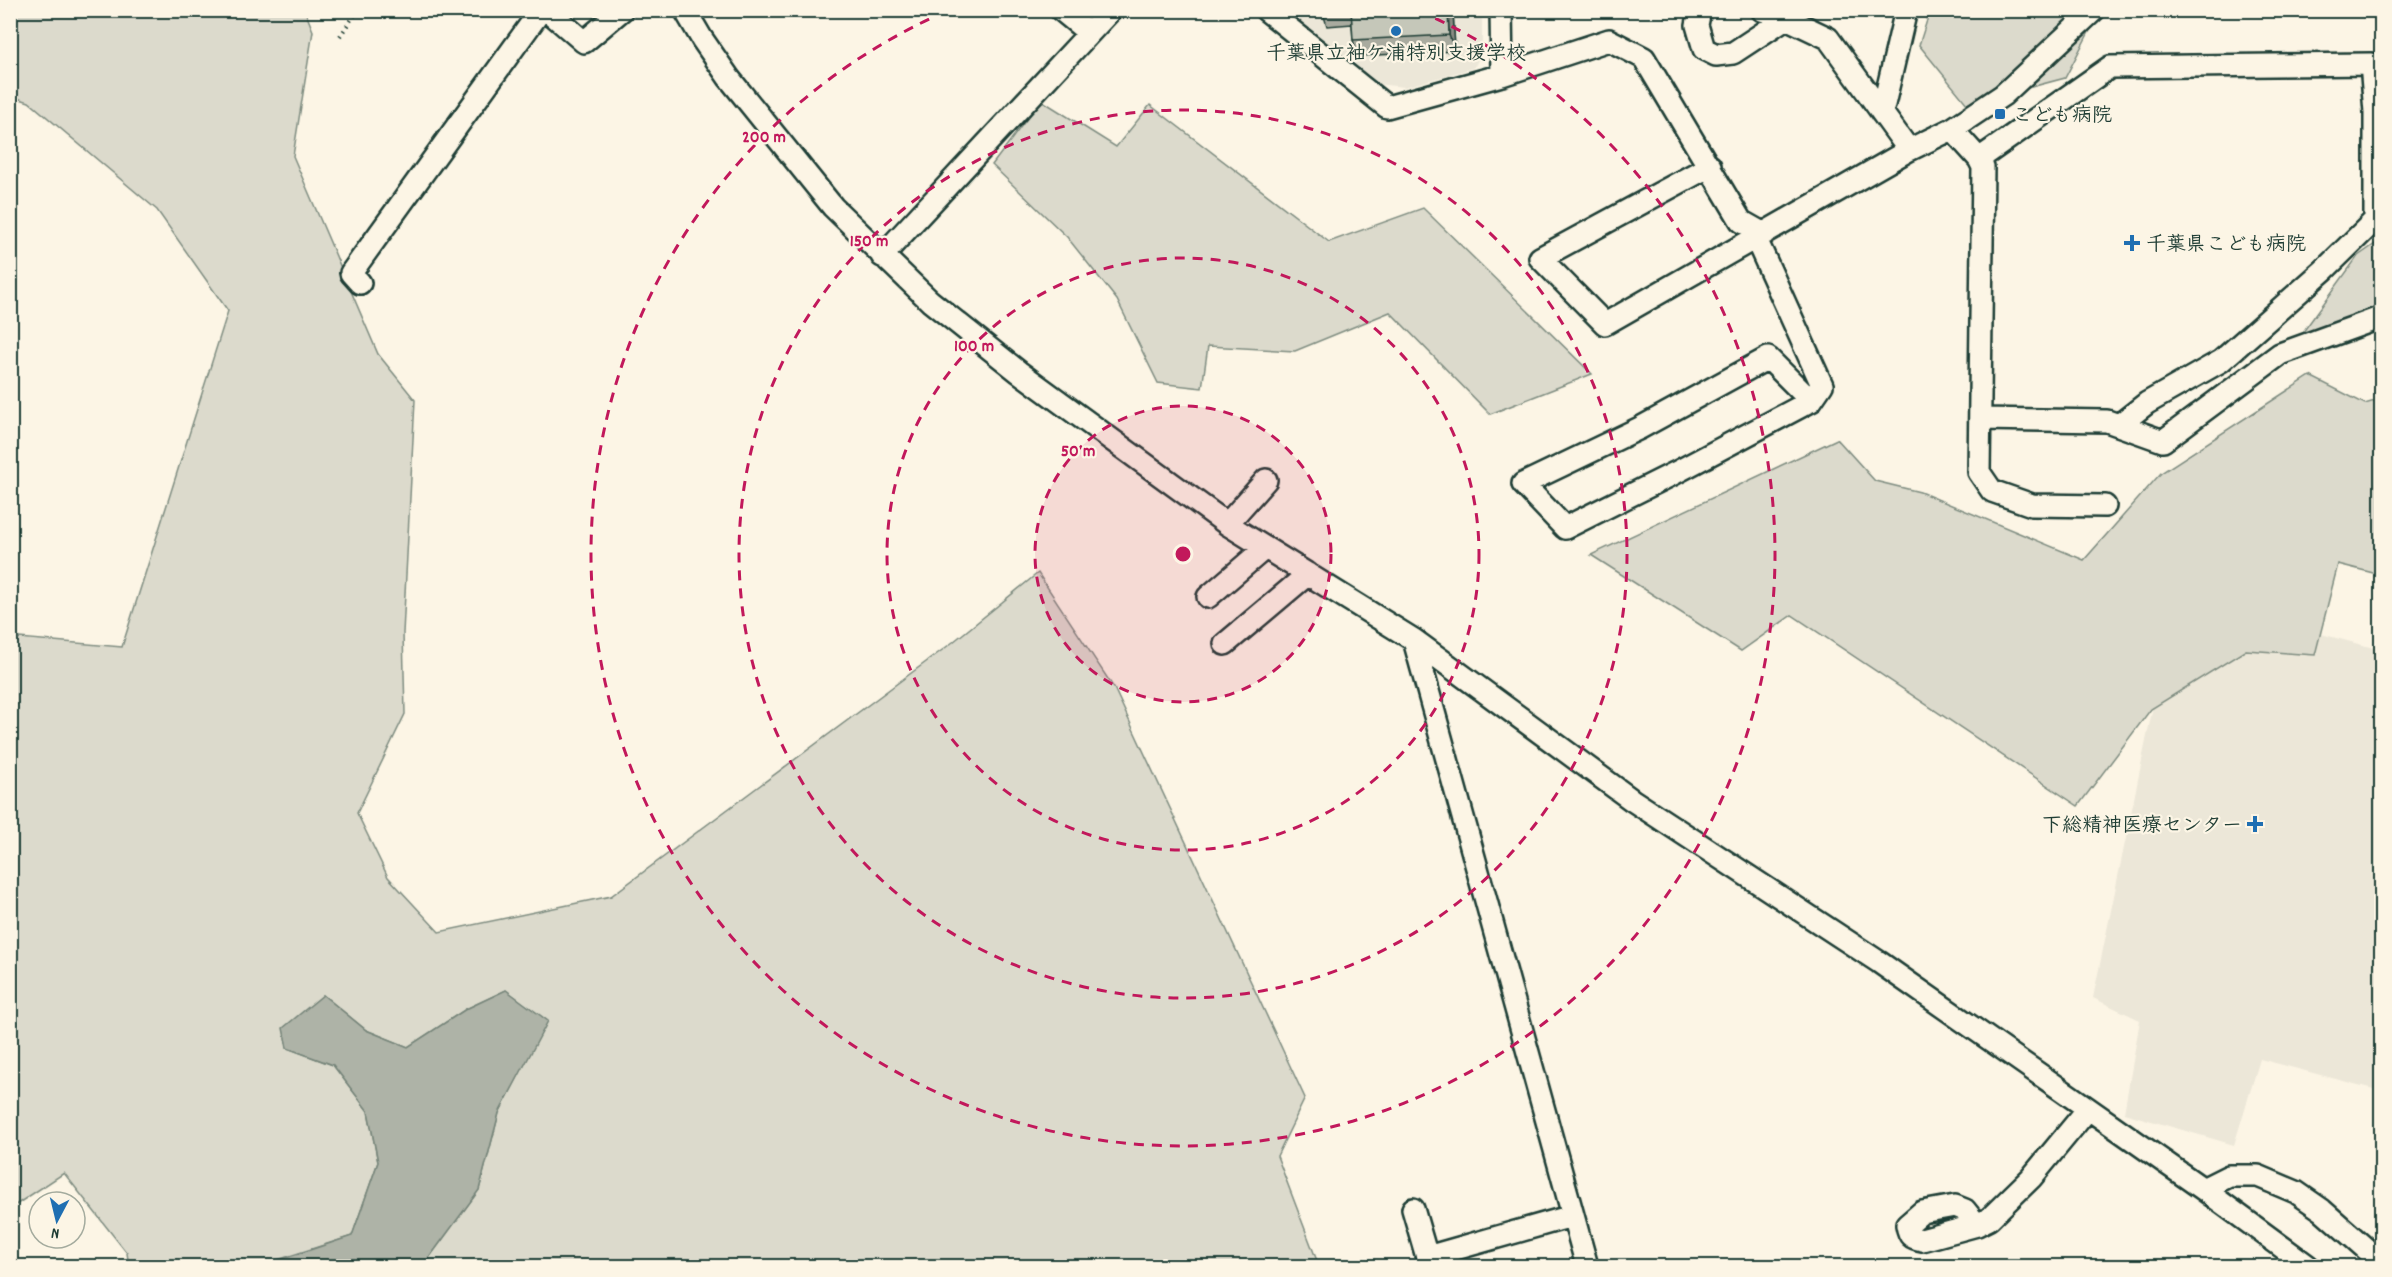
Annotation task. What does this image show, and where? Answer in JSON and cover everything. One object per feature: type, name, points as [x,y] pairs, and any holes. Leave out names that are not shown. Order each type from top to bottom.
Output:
[{"type":"street","points":[[360,283],[351,273],[541,10]]},
{"type":"street","points":[[547,10],[584,42],[622,10]]},
{"type":"street","points":[[685,10],[729,78],[832,207],[930,301],[1019,372],[1227,524],[1414,640],[1632,800],[1879,962],[2203,1189],[2308,1266]]},
{"type":"street","points":[[1061,10],[1089,33]]},
{"type":"street","points":[[882,256],[1111,10]]},
{"type":"street","points":[[1266,10],[1387,107],[1502,75],[1609,40],[1644,57],[1742,221],[1760,237],[1822,385],[1811,401],[1565,528],[1523,484],[1640,428],[1768,358],[1811,401]]},
{"type":"street","points":[[1501,10],[1502,75]]},
{"type":"street","points":[[1700,10],[1697,25],[1704,49],[1716,55],[1733,53],[1786,18]]},
{"type":"street","points":[[1762,10],[1786,18],[1828,38],[1909,150]]},
{"type":"street","points":[[1882,113],[1906,10]]},
{"type":"street","points":[[1710,166],[1540,258],[1605,324],[1909,150],[1952,129],[2002,95],[2094,10]]},
{"type":"street","points":[[1979,159],[2110,67],[2371,64],[2375,112],[2375,220],[2324,270],[2221,361],[2147,403],[2119,425]]},
{"type":"street","points":[[1952,129],[1979,159],[1983,167],[1979,472],[1992,491],[2032,505],[2105,506]]},
{"type":"street","points":[[1981,419],[2107,421],[2163,441],[2280,354],[2382,317]]},
{"type":"street","points":[[1227,524],[1266,480]]},
{"type":"street","points":[[1208,597],[1265,548]]},
{"type":"street","points":[[1225,644],[1308,574]]},
{"type":"street","points":[[1414,640],[1587,1266]]},
{"type":"street","points":[[1977,1225],[1989,1219],[2031,1178],[2088,1109]]},
{"type":"street","points":[[2203,1189],[2229,1176],[2258,1176],[2296,1192],[2322,1210],[2382,1263]]},
{"type":"street","points":[[1413,1209],[1427,1257],[1572,1216]]},
{"type":"path","points":[[340,36],[358,10]]},
{"type":"shaded area","points":[[11,11],[305,11],[313,31],[293,156],[378,354],[415,400],[403,633],[405,714],[357,813],[388,877],[439,932],[611,896],[953,642],[1038,573],[1114,688],[1305,1098],[1277,1156],[1319,1266],[423,1266],[479,1190],[499,1113],[547,1021],[506,990],[466,1009],[408,1047],[366,1030],[323,995],[287,1048],[333,1065],[368,1111],[378,1162],[352,1236],[271,1262],[267,1266],[129,1266],[127,1253],[87,1202],[87,1190],[77,1190],[64,1173],[38,1190],[27,1190],[27,1197],[11,1208],[10,648],[19,638],[122,647],[228,311],[157,210],[29,102],[11,96]]},
{"type":"shaded area","name":"千葉県立袖ケ浦特別支援学校","points":[[1283,11],[1482,11],[1482,52],[1474,68],[1405,87],[1376,84]]},
{"type":"shaded area","points":[[1930,11],[2100,11],[2065,78],[1967,104],[1919,45]]},
{"type":"shaded area","points":[[1041,100],[1116,147],[1150,105],[1329,242],[1423,208],[1592,374],[1490,414],[1390,312],[1295,351],[1208,346],[1202,388],[1158,383],[1117,300],[1067,237],[992,165]]},
{"type":"shaded area","points":[[2381,240],[2381,310],[2319,338],[2303,332],[2358,256]]},
{"type":"shaded area","points":[[2310,376],[2365,404],[2381,399],[2381,575],[2338,564],[2315,655],[2246,650],[2151,709],[2078,806],[1792,615],[1741,651],[1591,555],[1837,439],[1875,481],[1920,492],[2084,560],[2161,473]]},
{"type":"shaded area","name":"下総精神医療センター","points":[[2176,595],[2381,650],[2381,1091],[2260,1059],[2234,1145],[2124,1113],[2140,1020],[2093,998]]},
{"type":"shaded area","points":[[506,990],[548,1021],[499,1113],[479,1190],[423,1266],[267,1266],[352,1236],[378,1162],[368,1111],[333,1065],[287,1048],[283,1028],[323,995],[366,1030],[408,1047],[466,1009]]},
{"type":"building","points":[[1351,10],[1448,10],[1449,35],[1353,40]]},
{"type":"place","name":"千葉県立袖ケ浦特別支援学校","points":[[1396,31]]},
{"type":"place","name":"こども病院","points":[[2000,114]]},
{"type":"place","name":"千葉県こども病院","points":[[2132,243]]},
{"type":"place","name":"下総精神医療センター","points":[[2255,824]]}]
